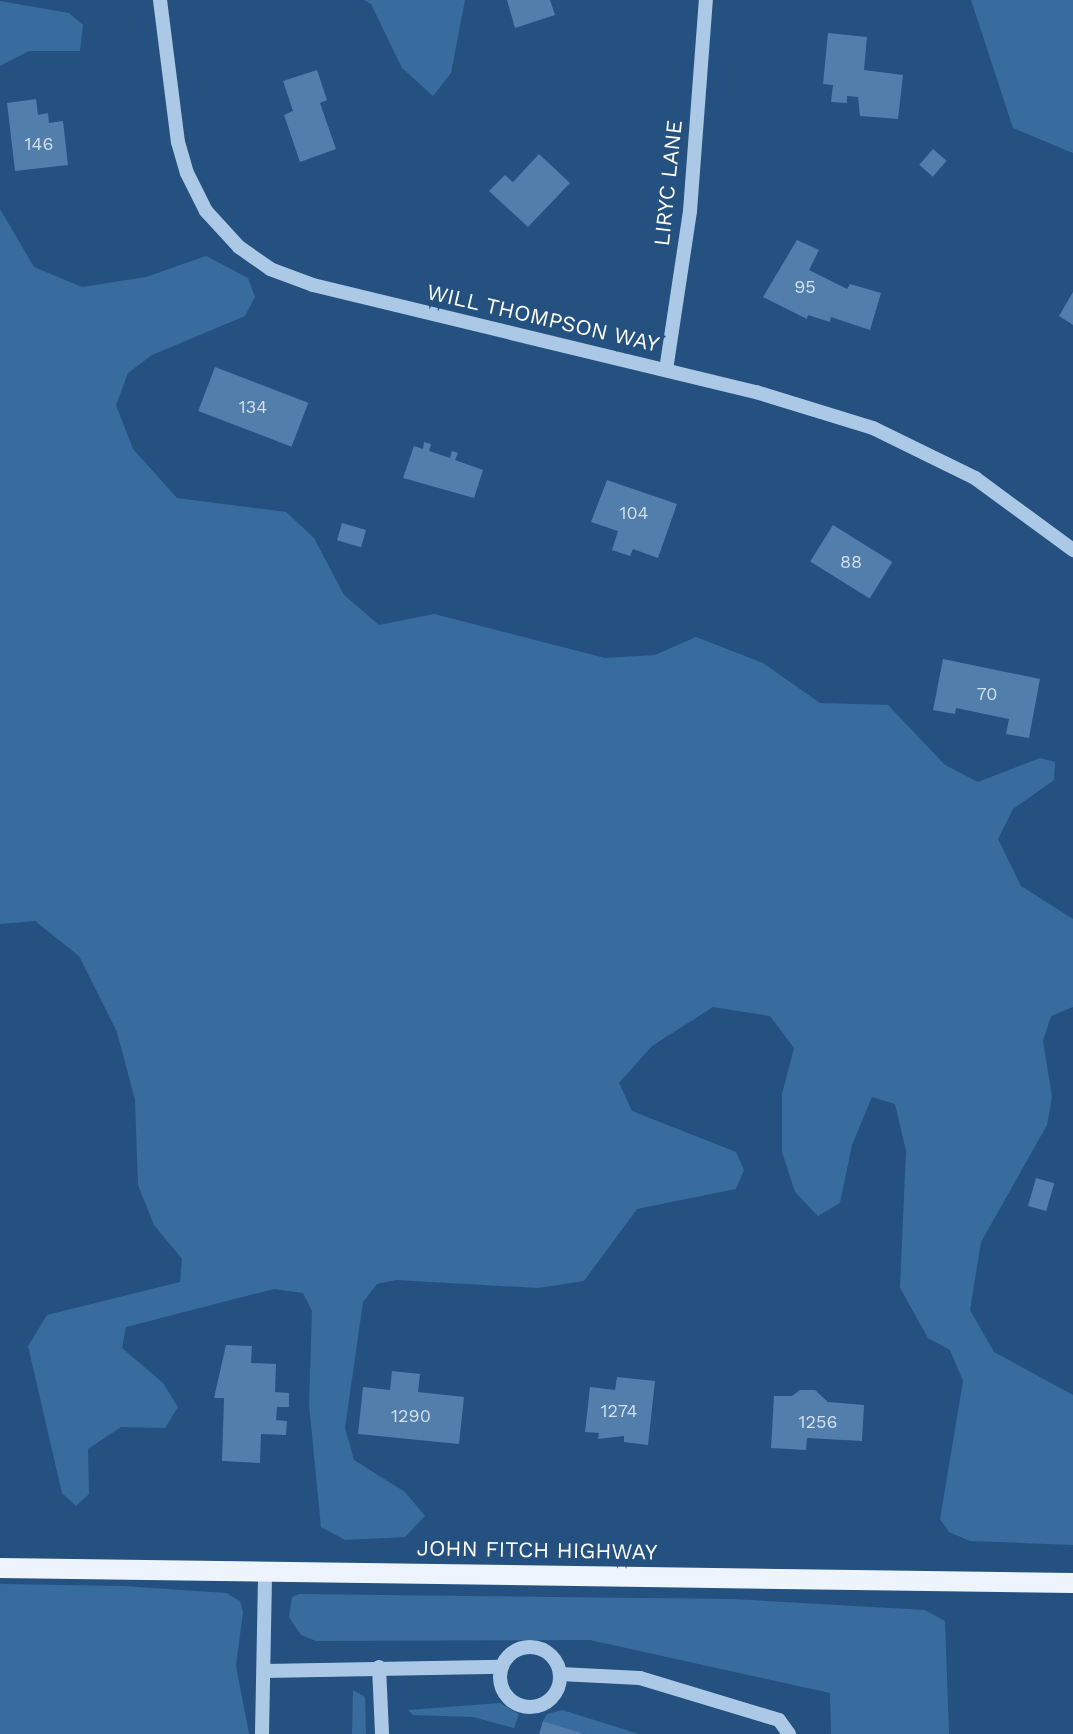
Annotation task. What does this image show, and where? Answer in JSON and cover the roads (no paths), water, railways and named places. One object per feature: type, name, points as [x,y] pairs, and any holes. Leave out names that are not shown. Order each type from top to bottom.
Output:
[{"type":"main road","name":"JOHN FITCH HIGHWAY","points":[[0,1568],[1073,1583]]},
{"type":"street","name":"WILL THOMPSON WAY","points":[[160,0],[178,142],[187,173],[206,211],[239,247],[270,269],[313,285],[666,370],[819,411],[926,450],[1013,502],[1073,550]]},
{"type":"street","name":"LIRYC LANE","points":[[666,370],[690,211],[706,0]]},
{"type":"street","points":[[262,1734],[265,1571]]},
{"type":"street","points":[[534,1648],[552,1656],[560,1674],[556,1693],[530,1707],[506,1694],[502,1667],[514,1652],[534,1648]]},
{"type":"street","points":[[379,1667],[382,1734]]},
{"type":"street","points":[[264,1671],[502,1667]]},
{"type":"street","points":[[560,1674],[640,1678],[779,1720],[789,1734]]}]
